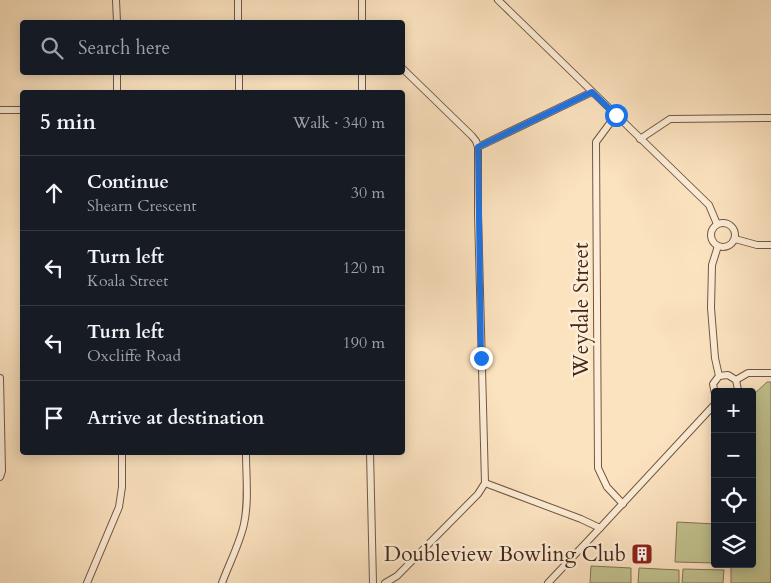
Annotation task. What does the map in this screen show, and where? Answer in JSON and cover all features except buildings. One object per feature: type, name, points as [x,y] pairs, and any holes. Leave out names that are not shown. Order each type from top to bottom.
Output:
[{"type":"street","points":[[116,0],[117,20]]},
{"type":"street","points":[[238,0],[238,20]]},
{"type":"street","points":[[362,0],[362,20]]},
{"type":"street","points":[[499,1],[510,0]]},
{"type":"street","points":[[499,1],[708,205],[717,224]]},
{"type":"street","points":[[385,583],[397,576],[478,494],[485,483],[478,223],[478,147],[472,136],[405,71]]},
{"type":"street","points":[[117,75],[117,90]]},
{"type":"street","points":[[239,75],[239,90]]},
{"type":"street","points":[[362,75],[362,90]]},
{"type":"street","points":[[478,147],[592,92]]},
{"type":"street","points":[[0,110],[20,110]]},
{"type":"street","name":"Weydale Street","points":[[616,115],[596,142],[598,468],[607,486],[623,504]]},
{"type":"street","points":[[640,139],[670,118],[771,118]]},
{"type":"street","points":[[723,222],[733,227],[735,238],[732,244],[727,247],[718,246],[712,240],[712,229],[717,224],[723,222]]},
{"type":"street","points":[[735,238],[757,245],[771,244]]},
{"type":"street","points":[[714,388],[713,384],[718,376],[711,308],[712,265],[718,246]]},
{"type":"street","points":[[736,380],[748,374],[771,373]]},
{"type":"street","points":[[718,376],[728,375],[736,380],[738,388]]},
{"type":"street","points":[[0,378],[2,472],[0,477]]},
{"type":"street","points":[[548,583],[711,408]]},
{"type":"street","points":[[87,583],[119,507],[122,487],[122,455]]},
{"type":"street","points":[[222,583],[244,525],[247,500],[246,455]]},
{"type":"street","points":[[370,455],[373,583]]},
{"type":"street","points":[[485,483],[600,528]]},
{"type":"green space","points":[[767,382],[771,382],[771,583],[731,583],[731,568],[756,568],[756,392]]},
{"type":"green space","points":[[677,522],[711,524],[711,563],[675,562]]},
{"type":"green space","points":[[591,566],[631,568],[631,583],[590,583]]},
{"type":"green space","points":[[639,568],[679,570],[679,583],[638,583]]},
{"type":"green space","points":[[683,569],[724,570],[723,583],[682,583]]},
{"type":"place","name":"Doubleview Bowling Club","points":[[642,554]]},
{"type":"route","points":[[481,358],[478,147],[592,92],[616,115]]}]
